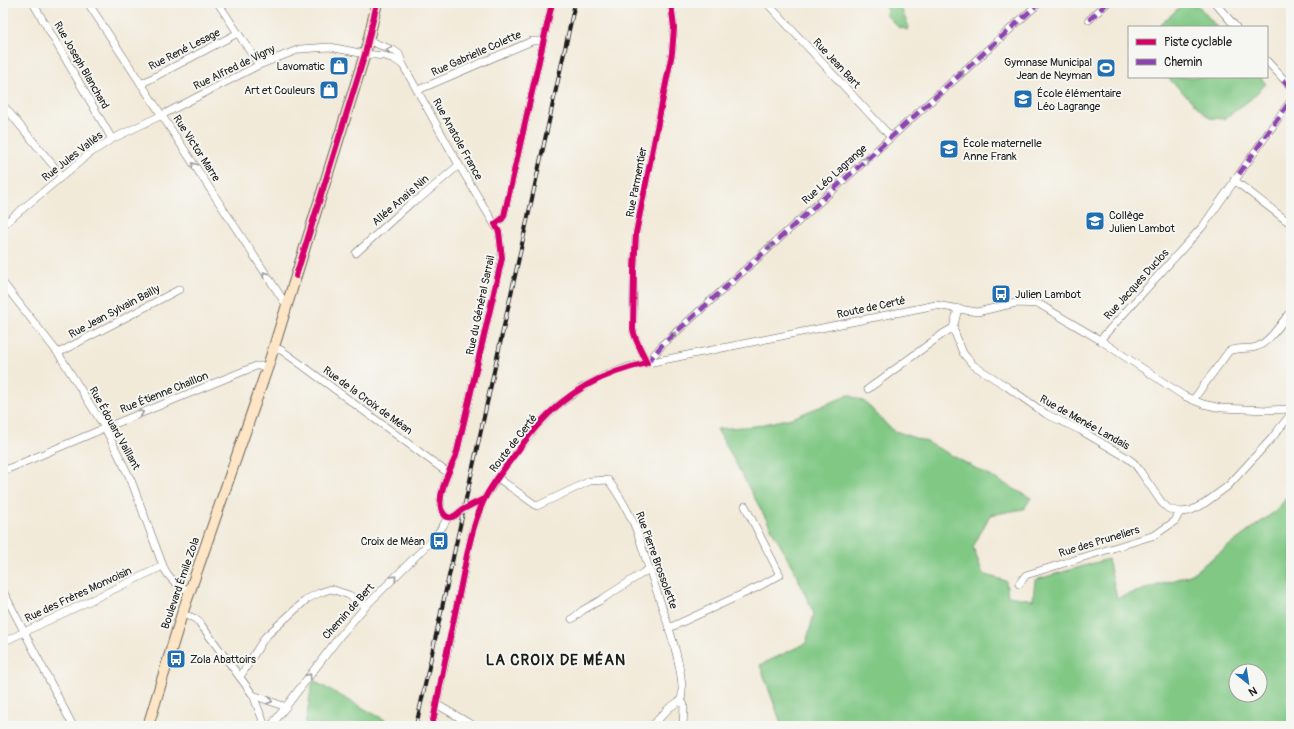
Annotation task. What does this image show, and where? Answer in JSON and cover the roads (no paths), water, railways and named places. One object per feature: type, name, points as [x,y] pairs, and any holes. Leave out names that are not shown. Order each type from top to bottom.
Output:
[{"type":"main road","name":"Boulevard Émile Zola","points":[[148,726],[189,591],[268,366],[369,41],[377,3]]},
{"type":"street","name":"Rue Joseph Blanchard","points":[[33,3],[112,139]]},
{"type":"street","name":"Rue Victor Marre","points":[[88,3],[286,306]]},
{"type":"street","points":[[218,3],[259,65]]},
{"type":"street","points":[[495,224],[502,220],[504,216],[552,3]]},
{"type":"street","name":"Rue Parmentier","points":[[648,363],[633,329],[635,252],[637,226],[672,53],[674,28],[671,3]]},
{"type":"street","name":"Rue Jean Bart","points":[[767,3],[891,138]]},
{"type":"street","name":"Rue Léo Lagrange","points":[[648,363],[663,344],[1039,3]]},
{"type":"street","points":[[1089,20],[1107,3]]},
{"type":"street","points":[[1215,3],[1235,26]]},
{"type":"street","name":"Rue René Lesage","points":[[141,84],[238,33]]},
{"type":"street","name":"Rue Anatole France","points":[[369,41],[393,50],[399,54],[403,65],[459,165],[495,224]]},
{"type":"street","name":"Rue Gabrielle Colette","points":[[418,90],[532,41],[543,41]]},
{"type":"street","name":"Rue Alfred de Vigny","points":[[162,115],[259,65],[300,49],[330,47],[365,54]]},
{"type":"street","points":[[365,54],[385,56],[394,59],[403,65]]},
{"type":"street","points":[[1268,62],[1291,86]]},
{"type":"street","name":"Rue Jacques Duclos","points":[[1100,340],[1203,226],[1291,100]]},
{"type":"street","points":[[3,105],[62,176]]},
{"type":"street","name":"Rue Jules Vallès","points":[[3,225],[89,154],[112,139],[162,115]]},
{"type":"street","name":"Allée Anaïs Nin","points":[[356,253],[412,202],[459,165]]},
{"type":"street","points":[[1234,180],[1291,224]]},
{"type":"street","name":"Rue du Général Sarrail","points":[[448,517],[441,510],[440,502],[448,473],[456,456],[502,258],[499,232],[495,224]]},
{"type":"street","name":"Rue Édouard Vaillant","points":[[3,283],[58,353],[104,428],[131,480],[163,566],[169,577],[178,585],[189,591]]},
{"type":"street","name":"Rue Jean Sylvain Bailly","points":[[58,353],[180,289]]},
{"type":"street","name":"Route de Certé","points":[[484,499],[537,426],[557,406],[583,387],[604,376],[628,367],[936,305],[977,312],[1016,303],[1039,304],[1100,340],[1184,396],[1193,400],[1221,408],[1268,410],[1291,409]]},
{"type":"street","points":[[868,389],[953,328],[958,309]]},
{"type":"street","points":[[1193,400],[1229,351],[1236,348],[1254,347],[1264,344],[1291,312]]},
{"type":"street","name":"Rue de Menée Landais","points":[[953,328],[963,353],[973,365],[1046,414],[1080,430],[1126,457],[1137,467],[1162,503],[1169,509],[1180,512]]},
{"type":"street","name":"Rue de la Croix de Méan","points":[[273,348],[280,350],[295,360],[448,473]]},
{"type":"street","name":"Rue Étienne Chaillon","points":[[3,471],[256,366],[268,366]]},
{"type":"street","points":[[1180,512],[1190,511],[1205,503],[1228,486],[1272,438],[1291,414]]},
{"type":"street","name":"Rue Pierre Brossolette","points":[[498,478],[537,506],[590,481],[608,480],[619,495],[634,523],[669,628],[679,668],[683,692],[681,700],[684,705],[683,726]]},
{"type":"street","points":[[448,517],[455,516],[484,499]]},
{"type":"street","points":[[432,726],[438,705],[472,532],[484,499]]},
{"type":"street","points":[[669,628],[780,576],[745,506]]},
{"type":"street","name":"Rue des Pruneliers","points":[[1019,584],[1026,575],[1155,535],[1175,522],[1180,512]]},
{"type":"street","name":"Chemin de Bert","points":[[272,726],[321,659],[366,606],[434,538],[448,517]]},
{"type":"street","name":"Rue des Frères Monvoisin","points":[[3,642],[163,566]]},
{"type":"street","points":[[572,619],[583,610],[600,601],[649,569]]},
{"type":"street","points":[[240,677],[265,637],[307,599],[331,589],[349,595],[366,606]]},
{"type":"street","points":[[3,591],[73,726]]},
{"type":"street","points":[[182,614],[194,618],[199,622],[240,677],[253,695],[265,726]]},
{"type":"street","points":[[253,695],[286,707]]},
{"type":"street","points":[[652,726],[669,708],[681,700]]},
{"type":"street","points":[[438,705],[474,726]]},
{"type":"railway","points":[[416,726],[575,3]]},
{"type":"place","name":"Lavomatic","points":[[339,66]]},
{"type":"place","name":"Gymnase Municipal Jean de Neyman","points":[[1106,68]]},
{"type":"place","name":"Art et Couleurs","points":[[329,90]]},
{"type":"place","name":"École élémentaire Léo Lagrange","points":[[1023,99]]},
{"type":"place","name":"École maternelle Anne Frank","points":[[949,149]]},
{"type":"place","name":"Collège Julien Lambot","points":[[1095,221]]},
{"type":"place","name":"Julien Lambot","points":[[1001,294]]},
{"type":"place","name":"Croix de Méan","points":[[439,541]]},
{"type":"place","name":"Zola Abattoirs","points":[[176,659]]},
{"type":"district","name":"LA CROIX DE MÉAN","points":[[556,660]]}]
